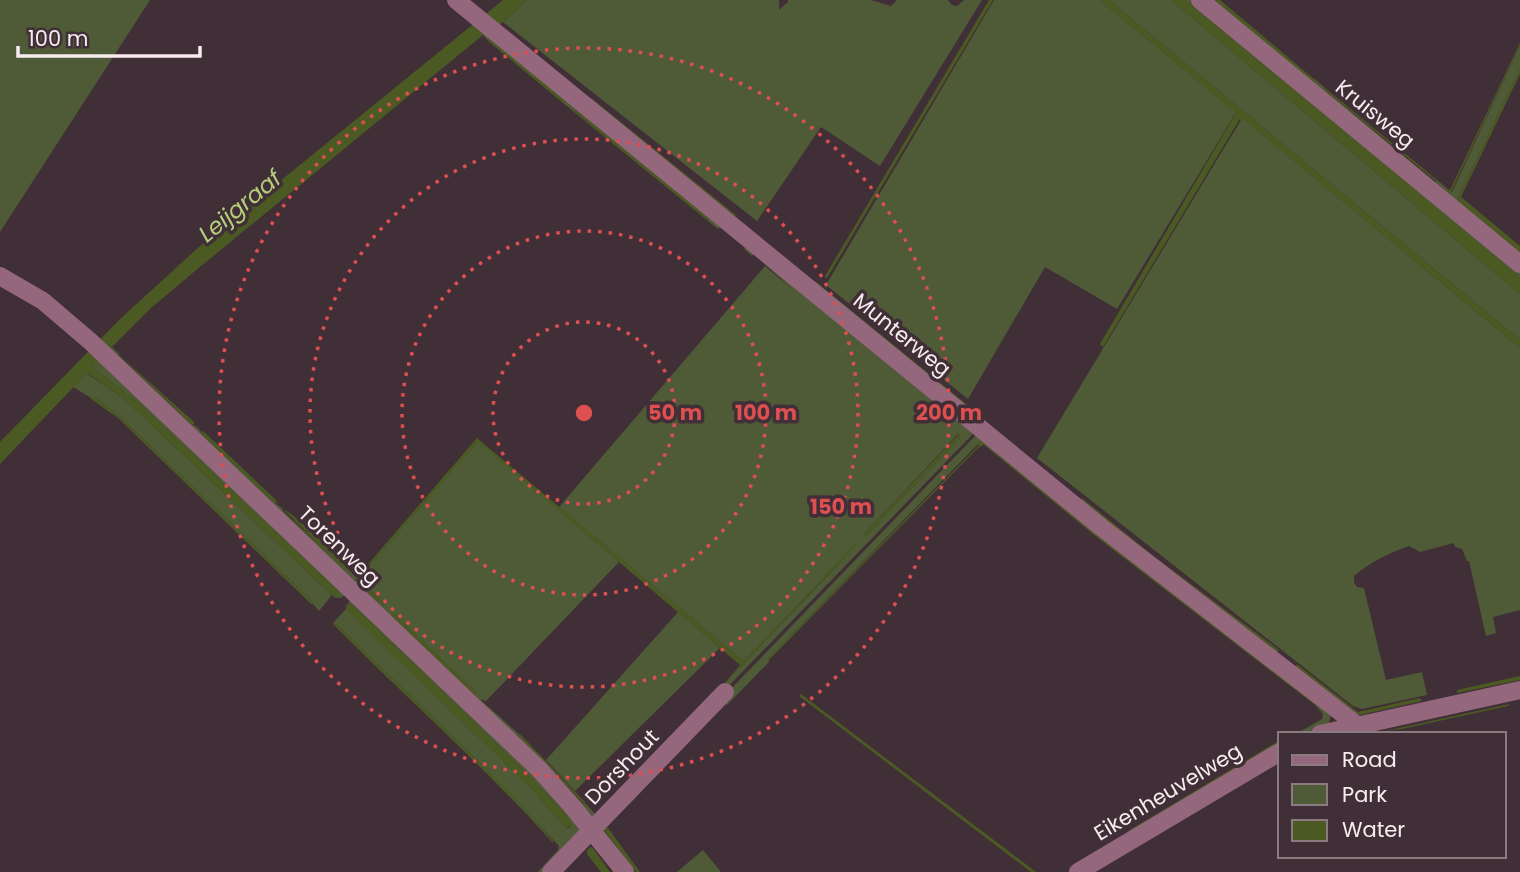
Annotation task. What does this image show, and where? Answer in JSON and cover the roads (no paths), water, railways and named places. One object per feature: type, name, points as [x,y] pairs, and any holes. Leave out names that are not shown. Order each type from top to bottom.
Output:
[{"type":"street","name":"Munterweg","points":[[456,0],[1101,527],[1357,725]]},
{"type":"street","name":"Kruisweg","points":[[1200,0],[1520,264]]},
{"type":"street","name":"Torenweg","points":[[0,276],[43,301],[91,342],[539,769],[625,872]]},
{"type":"street","points":[[1328,732],[1520,690]]},
{"type":"street","name":"Dorshout","points":[[551,872],[726,692]]},
{"type":"street","name":"Eikenheuvelweg","points":[[1078,872],[1278,753]]},
{"type":"water","points":[[503,0],[527,0],[151,308],[92,367],[136,401],[333,586],[340,597],[335,598],[122,397],[87,373],[0,464],[0,442],[120,319],[200,246]]},
{"type":"water","points":[[989,0],[993,0],[826,278],[825,276]]},
{"type":"water","points":[[1100,0],[1109,0],[1520,340],[1520,348],[1241,117],[1103,347],[1100,344],[1236,113]]},
{"type":"water","points":[[1171,0],[1185,0],[1520,277],[1520,294]]},
{"type":"water","points":[[1215,0],[1220,0],[1315,80],[1312,81]]},
{"type":"water","points":[[491,39],[565,101],[563,103],[488,41]]},
{"type":"water","points":[[1520,43],[1450,194],[1446,189],[1450,190]]},
{"type":"water","points":[[1520,69],[1461,197],[1520,246],[1520,252],[1460,203],[1458,198]]},
{"type":"water","points":[[1325,88],[1437,180],[1437,182],[1326,91]]},
{"type":"water","points":[[591,98],[736,215],[590,100]]},
{"type":"water","points":[[574,112],[710,219],[708,221]]},
{"type":"water","points":[[815,281],[981,416],[978,417],[813,283]]},
{"type":"water","points":[[117,353],[194,422],[194,424],[191,424]]},
{"type":"water","points":[[91,397],[98,399],[120,417],[313,604],[118,418]]},
{"type":"water","points":[[203,431],[276,500],[277,503],[203,435]]},
{"type":"water","points":[[959,434],[961,437],[863,537],[863,535]]},
{"type":"water","points":[[477,438],[743,661],[855,543],[857,544],[723,685],[740,665],[478,442],[358,579],[384,603],[383,606],[357,581],[357,577]]},
{"type":"water","points":[[981,443],[985,444],[978,448],[768,661],[768,659]]},
{"type":"water","points":[[997,452],[1317,703],[1315,705],[1094,535],[995,454]]},
{"type":"water","points":[[1082,498],[1151,554],[1279,650],[1276,653],[1080,500]]},
{"type":"water","points":[[283,509],[317,536],[348,569],[345,570]]},
{"type":"water","points":[[350,604],[526,773],[573,825],[566,828],[531,788],[346,610]]},
{"type":"water","points":[[391,613],[476,692],[476,695],[391,616]]},
{"type":"water","points":[[332,623],[481,764],[554,842],[471,758]]},
{"type":"water","points":[[1296,665],[1358,712],[1420,698],[1422,701],[1360,715]]},
{"type":"water","points":[[1520,676],[1520,680],[1457,693],[1457,690]]},
{"type":"water","points":[[801,694],[1036,872],[1031,872],[799,696]]},
{"type":"water","points":[[1509,704],[1508,706],[1385,731]]},
{"type":"water","points":[[520,734],[585,802],[585,805],[519,738]]},
{"type":"water","points":[[1278,741],[1278,744],[1128,831]]},
{"type":"water","points":[[605,828],[608,828],[640,872],[636,872]]},
{"type":"water","points":[[591,847],[610,872],[601,872],[587,854]]},
{"type":"water label","name":"Leijgraaf","points":[[240,206]]}]
